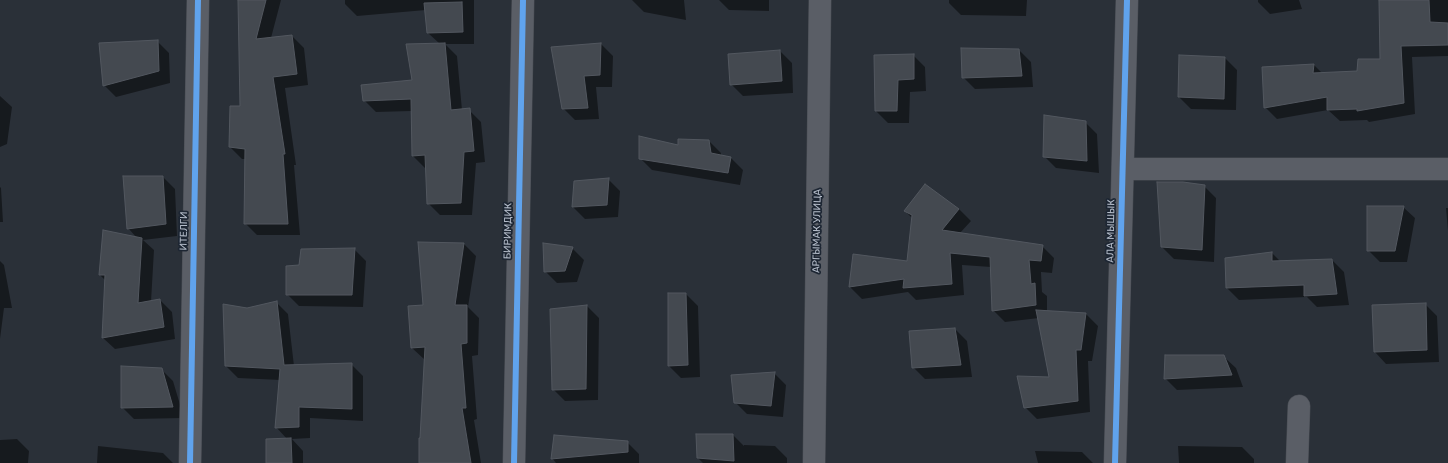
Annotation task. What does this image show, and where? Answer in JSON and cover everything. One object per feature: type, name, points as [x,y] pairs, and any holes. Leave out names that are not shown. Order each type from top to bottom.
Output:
[{"type":"street","name":"ИТЕЛГИ","points":[[190,463],[198,0]]},
{"type":"street","name":"БИРИМДИК","points":[[514,463],[523,0]]},
{"type":"street","name":"АРГЫМАК УЛИЦА","points":[[814,463],[820,0]]},
{"type":"street","name":"АЛА МЫШЫК","points":[[1115,463],[1127,0]]},
{"type":"street","points":[[1123,169],[1448,169]]},
{"type":"street","points":[[1297,463],[1299,406]]},
{"type":"building","points":[[238,0],[266,0],[256,39],[292,35],[297,74],[273,77],[285,154],[283,154],[288,224],[244,224],[245,149],[229,147],[230,106],[240,106]]},
{"type":"building","points":[[1379,0],[1429,0],[1430,22],[1448,23],[1448,45],[1401,46],[1404,103],[1357,111],[1357,109],[1327,110],[1327,97],[1264,108],[1262,67],[1314,64],[1313,73],[1357,71],[1358,59],[1380,59]]},
{"type":"building","points":[[462,2],[463,32],[427,33],[424,3]]},
{"type":"building","points":[[158,40],[159,71],[103,86],[99,43]]},
{"type":"building","points":[[445,43],[451,110],[470,108],[474,151],[464,152],[461,203],[427,204],[425,155],[412,156],[411,99],[363,101],[361,85],[412,80],[406,44]]},
{"type":"building","points":[[601,43],[600,75],[584,76],[588,108],[562,109],[551,47]]},
{"type":"building","points":[[961,48],[1019,49],[1022,76],[962,78]]},
{"type":"building","points":[[780,50],[782,81],[730,85],[728,54]]},
{"type":"building","points":[[914,54],[914,79],[898,80],[897,111],[875,111],[874,55]]},
{"type":"building","points":[[1179,55],[1225,57],[1224,99],[1178,97]]},
{"type":"building","points":[[1044,115],[1086,121],[1087,161],[1043,157]]},
{"type":"building","points":[[639,136],[678,145],[678,139],[709,140],[711,153],[731,157],[728,173],[639,159]]},
{"type":"building","points":[[123,176],[163,176],[166,224],[127,229]]},
{"type":"building","points":[[609,178],[607,205],[572,207],[574,181]]},
{"type":"building","points":[[1157,182],[1183,182],[1205,185],[1202,250],[1161,247]]},
{"type":"building","points":[[925,184],[959,209],[942,230],[1043,245],[1041,261],[1029,260],[1031,284],[1035,283],[1036,305],[992,311],[990,257],[950,253],[952,284],[903,288],[904,279],[849,287],[853,254],[907,261],[912,215],[904,211]]},
{"type":"building","points":[[1367,206],[1404,206],[1395,251],[1367,251]]},
{"type":"building","points":[[103,230],[142,238],[138,303],[160,299],[164,327],[102,338],[105,275],[99,275]]},
{"type":"building","points":[[418,242],[464,243],[455,305],[467,305],[467,343],[461,344],[466,408],[462,408],[471,463],[419,463],[419,438],[425,347],[411,348],[408,306],[423,305]]},
{"type":"building","points":[[543,243],[573,247],[565,271],[544,272]]},
{"type":"building","points":[[355,248],[352,295],[286,295],[286,266],[299,265],[301,249]]},
{"type":"building","points":[[1272,252],[1272,261],[1332,259],[1337,294],[1304,296],[1304,285],[1226,288],[1225,258]]},
{"type":"building","points":[[668,293],[686,293],[688,365],[668,366]]},
{"type":"building","points":[[277,301],[284,365],[352,363],[352,409],[299,407],[299,427],[275,428],[280,369],[225,366],[223,304],[247,308]]},
{"type":"building","points":[[1426,303],[1427,350],[1374,352],[1372,305]]},
{"type":"building","points":[[587,305],[586,389],[552,390],[550,309]]},
{"type":"building","points":[[1036,310],[1086,313],[1081,350],[1076,350],[1078,401],[1024,408],[1017,376],[1049,377]]},
{"type":"building","points":[[955,328],[961,365],[912,368],[909,331]]},
{"type":"building","points":[[1165,355],[1224,355],[1232,375],[1164,379]]},
{"type":"building","points":[[121,366],[162,368],[173,407],[121,408]]},
{"type":"building","points":[[775,372],[771,406],[734,403],[731,375]]},
{"type":"building","points":[[696,434],[733,434],[734,461],[697,458]]},
{"type":"building","points":[[554,435],[628,441],[628,452],[551,459]]},
{"type":"building","points":[[291,438],[292,463],[266,463],[266,439]]},
{"type":"cycle path","points":[[190,463],[198,0]]},
{"type":"cycle path","points":[[514,463],[523,0]]},
{"type":"cycle path","points":[[1115,463],[1127,0]]}]
